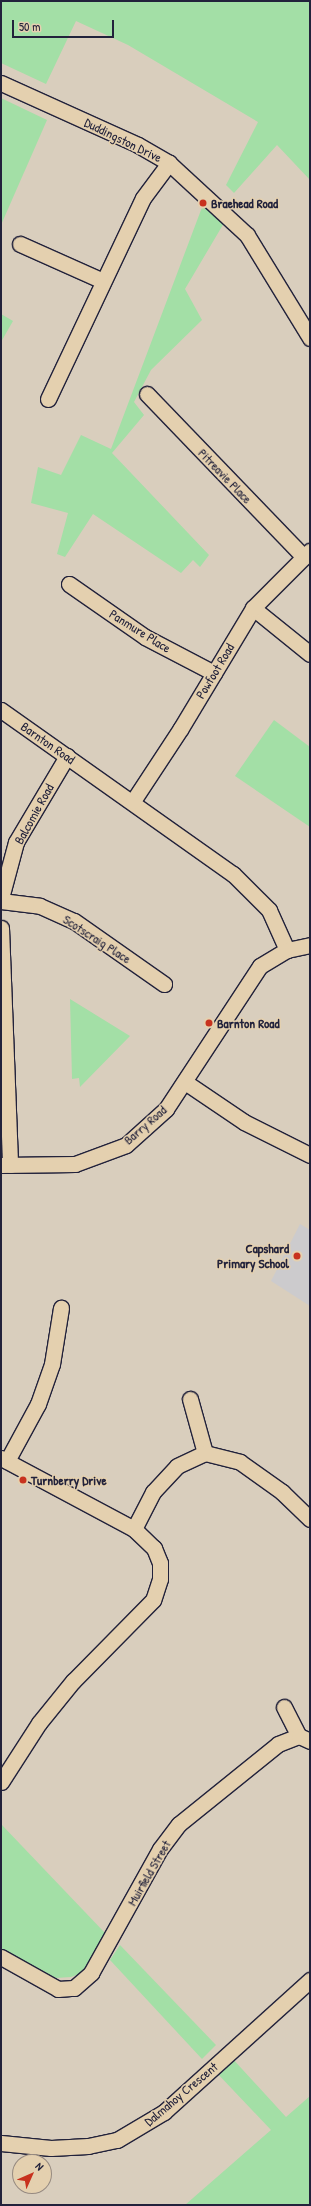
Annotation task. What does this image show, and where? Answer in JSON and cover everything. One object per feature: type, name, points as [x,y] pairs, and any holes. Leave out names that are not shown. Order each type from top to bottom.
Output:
[{"type":"street","name":"Duddingston Drive","points":[[1,83],[138,145],[169,163],[247,235],[310,338]]},
{"type":"street","points":[[48,399],[143,198],[169,163]]},
{"type":"street","points":[[20,244],[103,281]]},
{"type":"street","name":"Pitreavie Place","points":[[147,394],[307,554]]},
{"type":"street","name":"Powfoot Road","points":[[133,801],[214,673],[253,608],[307,554]]},
{"type":"street","name":"Panmure Place","points":[[69,584],[145,637],[214,673]]},
{"type":"street","points":[[253,608],[310,654]]},
{"type":"street","name":"Barnton Road","points":[[1,710],[133,801],[233,874],[269,910],[287,950]]},
{"type":"street","name":"Balcomie Road","points":[[1,900],[16,842],[67,756]]},
{"type":"street","name":"Scotscraig Place","points":[[1,900],[40,906],[74,921],[164,984]]},
{"type":"street","points":[[1,928],[5,1165]]},
{"type":"street","name":"Barry Road","points":[[5,1165],[75,1164],[126,1145],[166,1109],[185,1082],[247,982],[260,966],[287,950],[310,945]]},
{"type":"street","points":[[185,1082],[244,1122],[310,1155]]},
{"type":"street","points":[[1,1782],[39,1723],[73,1681],[153,1600],[160,1579],[160,1563],[154,1548],[134,1529],[4,1460],[38,1404],[52,1364],[61,1308]]},
{"type":"street","points":[[190,1399],[205,1453]]},
{"type":"street","points":[[134,1529],[153,1492],[177,1466],[205,1453],[240,1462],[282,1492],[310,1519]]},
{"type":"street","points":[[284,1707],[305,1739]]},
{"type":"street","name":"Muirfield Street","points":[[1,1957],[58,1989],[74,1988],[96,1966],[160,1849],[179,1824],[278,1744],[305,1739]]},
{"type":"street","name":"Dalmahoy Crescent","points":[[1,2142],[51,2148],[88,2146],[117,2140],[164,2112],[310,1980]]},
{"type":"shaded area","name":"Capshard Primary School","points":[[300,1224],[310,1230],[310,1306],[271,1281]]},
{"type":"green space","points":[[1,1],[310,1],[310,180],[277,145],[234,193],[226,185],[258,122],[128,45],[76,21],[46,84],[1,63]]},
{"type":"green space","points":[[1,98],[47,120],[1,225]]},
{"type":"green space","points":[[204,202],[224,223],[185,289],[202,320],[151,370],[134,402],[144,415],[112,453],[209,555],[200,567],[193,560],[181,573],[93,514],[65,557],[57,554],[68,513],[31,503],[38,467],[61,475],[81,435],[111,449]]},
{"type":"green space","points":[[1,314],[13,321],[1,342]]},
{"type":"green space","points":[[274,720],[310,747],[310,827],[235,776]]},
{"type":"green space","points":[[70,999],[130,1036],[80,1087],[79,1078],[72,1079]]},
{"type":"green space","points":[[1,1824],[105,1933],[84,1972],[71,1977],[56,1978],[1,1950]]},
{"type":"green space","points":[[120,1945],[216,2045],[202,2059],[110,1960]]},
{"type":"green space","points":[[231,2057],[286,2117],[310,2096],[310,2205],[185,2205],[271,2130],[215,2071]]},
{"type":"place","name":"Braehead Road","points":[[203,203]]},
{"type":"place","name":"Barnton Road","points":[[209,1023]]},
{"type":"place","name":"Capshard Primary School","points":[[297,1256]]},
{"type":"place","name":"Turnberry Drive","points":[[23,1480]]}]
